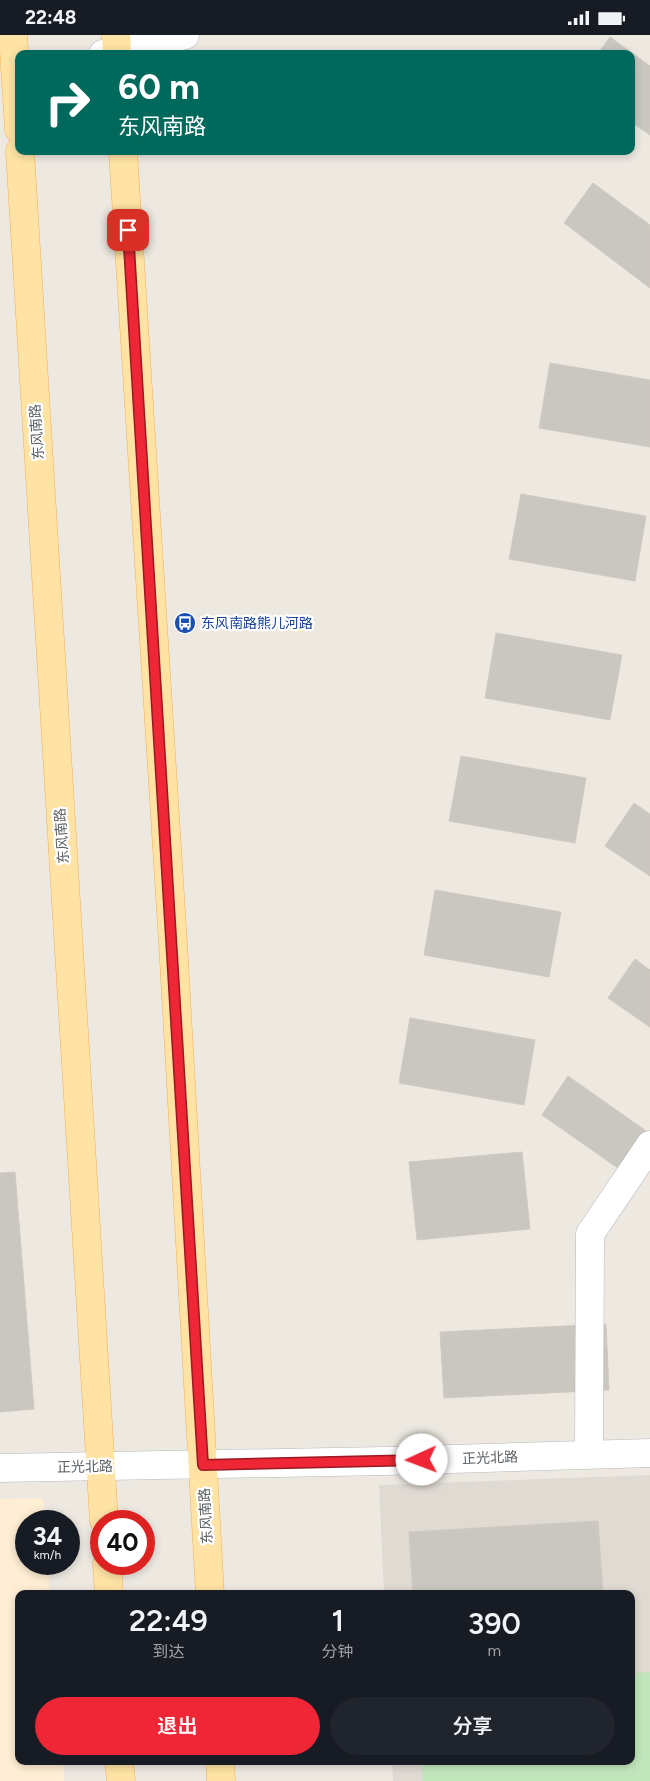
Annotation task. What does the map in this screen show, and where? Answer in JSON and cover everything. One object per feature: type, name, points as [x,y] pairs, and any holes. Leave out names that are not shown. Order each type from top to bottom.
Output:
[{"type":"main road","points":[[13,35],[11,73],[15,101]]},
{"type":"main road","name":"东风南路","points":[[20,155],[103,1510]]},
{"type":"main road","name":"东风南路","points":[[123,155],[174,953],[210,1590]]},
{"type":"main road","points":[[108,1575],[109,1590]]},
{"type":"main road","points":[[120,1765],[121,1781]]},
{"type":"main road","points":[[220,1765],[221,1781]]},
{"type":"street","points":[[113,48],[185,35]]},
{"type":"street","points":[[589,1455],[590,1234],[650,1145]]},
{"type":"street","name":"正光北路","points":[[0,1469],[650,1453]]},
{"type":"shaded area","points":[[650,1475],[650,1781],[393,1781],[392,1765],[635,1765],[635,1590],[384,1590],[379,1485]]},
{"type":"shaded area","points":[[43,1498],[44,1510],[15,1510],[15,1575],[49,1575],[50,1590],[15,1590],[15,1765],[63,1765],[64,1781],[0,1781],[0,1499]]},
{"type":"green space","points":[[650,1672],[650,1781],[423,1781],[422,1765],[635,1765],[635,1673]]},
{"type":"building","points":[[610,37],[628,50],[601,50]]},
{"type":"building","points":[[635,55],[650,66],[650,135],[635,125]]},
{"type":"building","points":[[593,183],[650,225],[650,288],[564,223]]},
{"type":"building","points":[[550,363],[650,380],[650,447],[539,428]]},
{"type":"building","points":[[521,494],[646,516],[635,581],[509,559]]},
{"type":"building","points":[[496,633],[622,655],[610,720],[485,698]]},
{"type":"building","points":[[461,756],[586,778],[575,843],[449,821]]},
{"type":"building","points":[[634,803],[650,814],[650,876],[605,846]]},
{"type":"building","points":[[435,890],[561,912],[549,977],[424,955]]},
{"type":"building","points":[[635,959],[650,970],[650,1027],[608,998]]},
{"type":"building","points":[[410,1018],[535,1040],[524,1105],[399,1083]]},
{"type":"building","points":[[568,1076],[649,1133],[622,1171],[542,1115]]},
{"type":"building","points":[[522,1152],[530,1229],[417,1240],[409,1162]]},
{"type":"building","points":[[15,1172],[34,1409],[0,1412],[0,1173]]},
{"type":"building","points":[[606,1324],[609,1390],[444,1398],[440,1332]]},
{"type":"building","points":[[598,1521],[603,1590],[413,1590],[409,1532]]},
{"type":"place","name":"东风南路熊儿河路","points":[[185,623]]},
{"type":"route","points":[[128,230],[173,943],[203,1465],[422,1460]]}]
